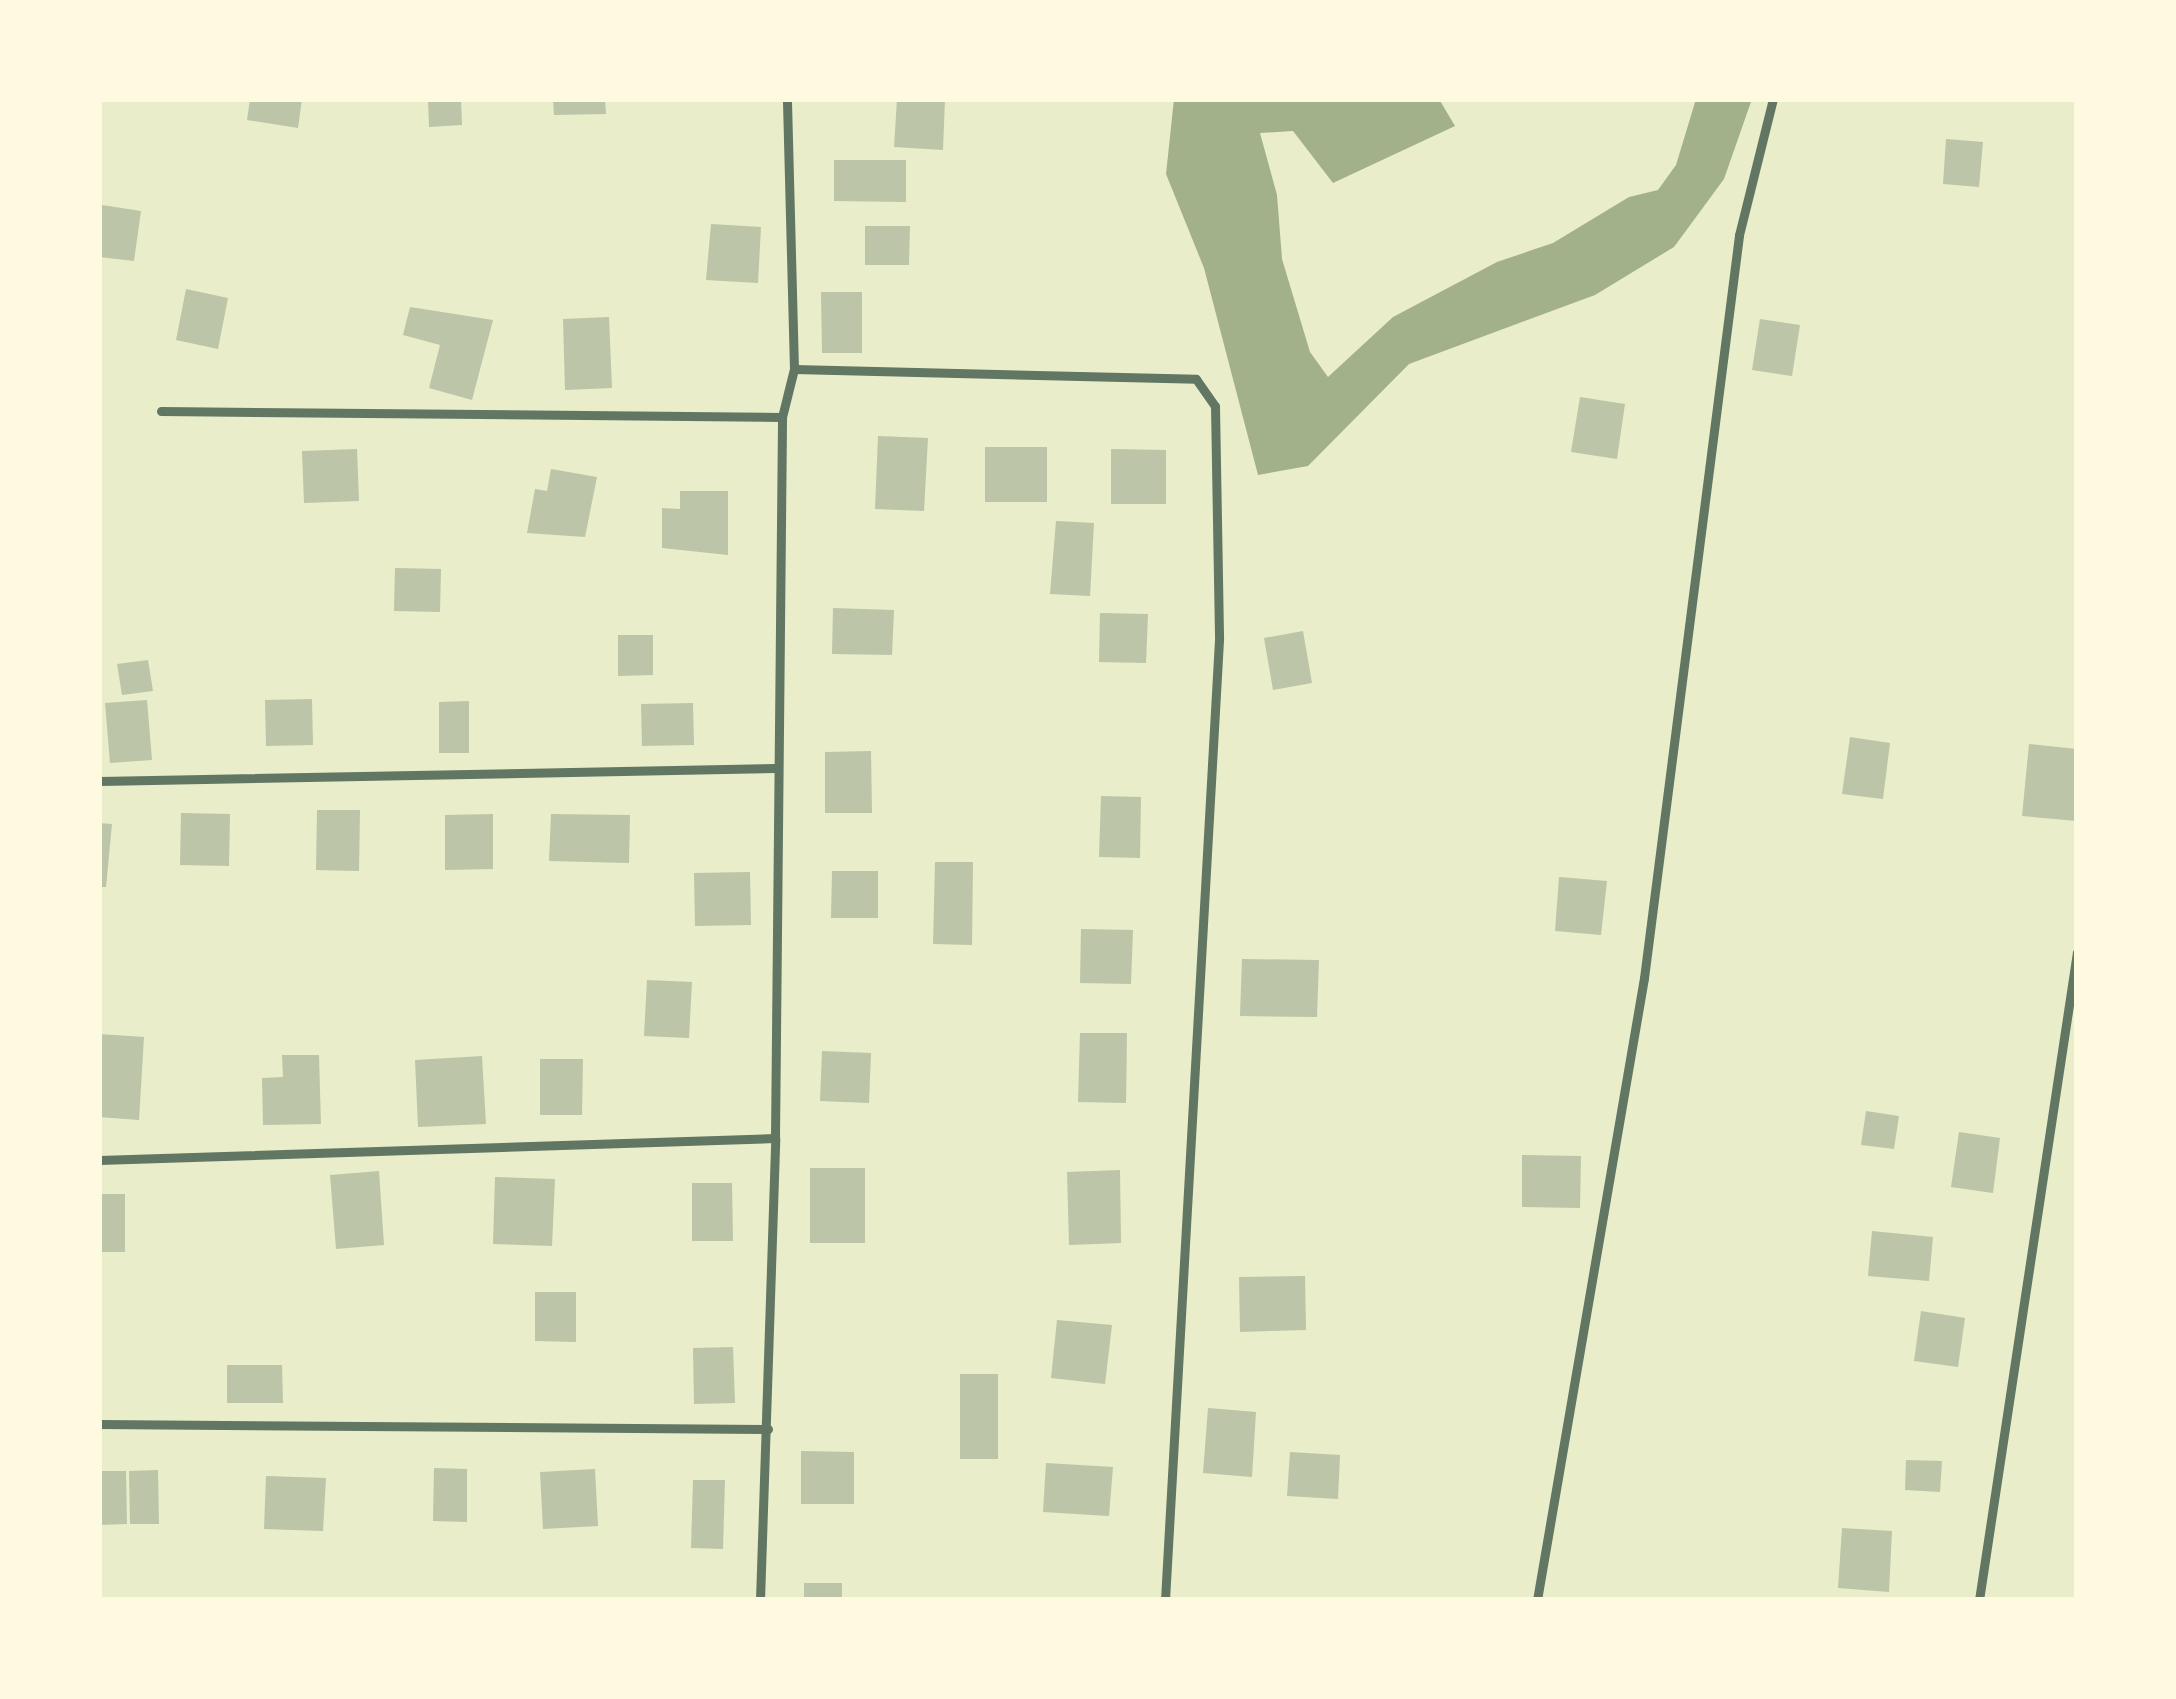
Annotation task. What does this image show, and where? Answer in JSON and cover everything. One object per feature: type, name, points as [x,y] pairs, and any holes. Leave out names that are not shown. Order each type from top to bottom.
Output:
[{"type":"lane","points":[[760,1600],[775,1138],[782,417],[794,369],[787,99]]},
{"type":"lane","points":[[1537,1600],[1644,978],[1739,235],[1773,99]]},
{"type":"lane","points":[[794,369],[1196,379],[1215,406],[1219,640],[1165,1600]]},
{"type":"lane","points":[[161,411],[782,417]]},
{"type":"lane","points":[[100,781],[775,768]]},
{"type":"lane","points":[[1979,1600],[2077,952]]},
{"type":"lane","points":[[99,1160],[775,1138]]},
{"type":"lane","points":[[99,1424],[768,1429]]},
{"type":"shaded area","points":[[1174,99],[1439,99],[1455,126],[1333,183],[1293,131],[1260,133],[1277,195],[1282,259],[1310,352],[1328,377],[1393,317],[1497,262],[1553,243],[1629,197],[1658,190],[1676,165],[1696,99],[1752,99],[1724,179],[1674,247],[1595,295],[1409,364],[1308,466],[1258,475],[1204,268],[1166,174]]},
{"type":"building","points":[[250,99],[302,99],[298,128],[247,120]]},
{"type":"building","points":[[428,99],[461,99],[462,125],[429,127]]},
{"type":"building","points":[[553,99],[605,99],[606,114],[554,115]]},
{"type":"building","points":[[897,99],[945,99],[943,150],[894,147]]},
{"type":"building","points":[[1946,139],[1983,142],[1979,187],[1943,184]]},
{"type":"building","points":[[834,160],[906,160],[906,202],[834,201]]},
{"type":"building","points":[[102,205],[141,211],[134,261],[99,257]]},
{"type":"building","points":[[711,224],[761,227],[758,283],[706,280]]},
{"type":"building","points":[[865,226],[910,226],[909,265],[865,265]]},
{"type":"building","points":[[186,289],[228,298],[218,349],[176,340]]},
{"type":"building","points":[[821,292],[862,292],[862,353],[822,353]]},
{"type":"building","points":[[410,307],[493,320],[472,400],[429,388],[440,345],[403,335]]},
{"type":"building","points":[[609,317],[612,388],[565,390],[563,319]]},
{"type":"building","points":[[1760,319],[1800,325],[1792,376],[1752,370]]},
{"type":"building","points":[[1580,397],[1625,404],[1617,459],[1571,452]]},
{"type":"building","points":[[878,436],[928,438],[924,511],[875,509]]},
{"type":"building","points":[[985,447],[1047,447],[1047,502],[985,502]]},
{"type":"building","points":[[357,449],[359,501],[304,503],[302,451]]},
{"type":"building","points":[[1111,449],[1166,450],[1166,504],[1111,504]]},
{"type":"building","points":[[551,469],[597,477],[585,537],[527,533],[535,489],[547,491]]},
{"type":"building","points":[[680,491],[728,491],[728,555],[662,548],[662,508],[680,509]]},
{"type":"building","points":[[1056,521],[1094,523],[1090,596],[1050,594]]},
{"type":"building","points":[[395,568],[441,569],[440,612],[394,611]]},
{"type":"building","points":[[833,608],[894,610],[892,655],[832,654]]},
{"type":"building","points":[[1100,613],[1148,614],[1146,663],[1099,662]]},
{"type":"building","points":[[1303,631],[1312,683],[1273,690],[1264,638]]},
{"type":"building","points":[[618,635],[653,635],[653,675],[618,676]]},
{"type":"building","points":[[148,660],[153,691],[122,695],[117,664]]},
{"type":"building","points":[[312,699],[313,745],[266,746],[265,700]]},
{"type":"building","points":[[147,700],[152,760],[110,763],[105,703]]},
{"type":"building","points":[[469,701],[469,753],[439,753],[439,702]]},
{"type":"building","points":[[693,703],[694,745],[642,746],[641,704]]},
{"type":"building","points":[[1850,737],[1890,743],[1883,799],[1842,794]]},
{"type":"building","points":[[2029,744],[2077,749],[2077,821],[2022,816]]},
{"type":"building","points":[[871,751],[872,813],[825,813],[825,752]]},
{"type":"building","points":[[1101,796],[1141,797],[1140,858],[1099,857]]},
{"type":"building","points":[[317,810],[360,810],[359,871],[316,870]]},
{"type":"building","points":[[181,813],[230,814],[229,866],[180,865]]},
{"type":"building","points":[[493,814],[493,869],[445,870],[445,815]]},
{"type":"building","points":[[551,814],[630,815],[629,863],[549,861]]},
{"type":"building","points":[[99,823],[112,824],[106,887],[99,887]]},
{"type":"building","points":[[935,862],[973,862],[972,945],[933,944]]},
{"type":"building","points":[[832,871],[878,871],[878,918],[831,918]]},
{"type":"building","points":[[750,872],[751,925],[695,926],[694,873]]},
{"type":"building","points":[[1559,877],[1607,881],[1601,935],[1555,931]]},
{"type":"building","points":[[1081,929],[1133,930],[1131,984],[1080,983]]},
{"type":"building","points":[[1242,959],[1319,960],[1317,1017],[1240,1016]]},
{"type":"building","points":[[647,980],[692,982],[689,1038],[644,1036]]},
{"type":"building","points":[[1080,1033],[1127,1033],[1126,1103],[1078,1102]]},
{"type":"building","points":[[99,1034],[144,1037],[139,1120],[99,1117]]},
{"type":"building","points":[[822,1051],[871,1053],[869,1103],[820,1101]]},
{"type":"building","points":[[282,1055],[319,1055],[321,1124],[263,1125],[262,1078],[283,1077]]},
{"type":"building","points":[[482,1056],[486,1124],[418,1127],[415,1060]]},
{"type":"building","points":[[540,1059],[583,1059],[582,1115],[540,1115]]},
{"type":"building","points":[[1866,1111],[1899,1116],[1894,1149],[1861,1145]]},
{"type":"building","points":[[1959,1132],[2000,1138],[1993,1193],[1951,1187]]},
{"type":"building","points":[[1522,1155],[1581,1156],[1580,1208],[1522,1207]]},
{"type":"building","points":[[810,1168],[865,1168],[865,1243],[810,1243]]},
{"type":"building","points":[[1120,1170],[1121,1243],[1069,1245],[1067,1172]]},
{"type":"building","points":[[379,1171],[384,1245],[336,1249],[330,1175]]},
{"type":"building","points":[[495,1177],[555,1179],[552,1246],[493,1244]]},
{"type":"building","points":[[692,1183],[732,1183],[733,1241],[692,1241]]},
{"type":"building","points":[[99,1194],[125,1194],[125,1252],[99,1252]]},
{"type":"building","points":[[1872,1231],[1933,1237],[1929,1281],[1868,1276]]},
{"type":"building","points":[[1305,1276],[1306,1330],[1240,1332],[1239,1277]]},
{"type":"building","points":[[535,1292],[576,1292],[576,1342],[535,1341]]},
{"type":"building","points":[[1921,1311],[1965,1318],[1958,1367],[1914,1361]]},
{"type":"building","points":[[1057,1320],[1112,1325],[1105,1384],[1051,1378]]},
{"type":"building","points":[[733,1347],[735,1403],[694,1404],[693,1348]]},
{"type":"building","points":[[227,1365],[282,1365],[283,1403],[227,1403]]},
{"type":"building","points":[[960,1374],[998,1374],[998,1459],[960,1459]]},
{"type":"building","points":[[1208,1408],[1256,1412],[1252,1477],[1203,1473]]},
{"type":"building","points":[[801,1451],[854,1452],[854,1504],[801,1504]]},
{"type":"building","points":[[1290,1452],[1340,1455],[1338,1499],[1287,1496]]},
{"type":"building","points":[[1906,1460],[1942,1461],[1940,1492],[1905,1490]]},
{"type":"building","points":[[1046,1463],[1113,1467],[1109,1516],[1043,1512]]},
{"type":"building","points":[[434,1468],[467,1469],[467,1522],[433,1521]]},
{"type":"building","points":[[595,1469],[598,1526],[543,1529],[540,1472]]},
{"type":"building","points":[[158,1470],[159,1524],[130,1524],[129,1471]]},
{"type":"building","points":[[99,1471],[126,1471],[127,1524],[99,1525]]},
{"type":"building","points":[[266,1476],[326,1478],[323,1531],[264,1529]]},
{"type":"building","points":[[693,1480],[725,1480],[723,1549],[691,1548]]},
{"type":"building","points":[[1842,1528],[1892,1531],[1889,1592],[1838,1588]]},
{"type":"building","points":[[804,1583],[842,1583],[842,1600],[804,1600]]}]
